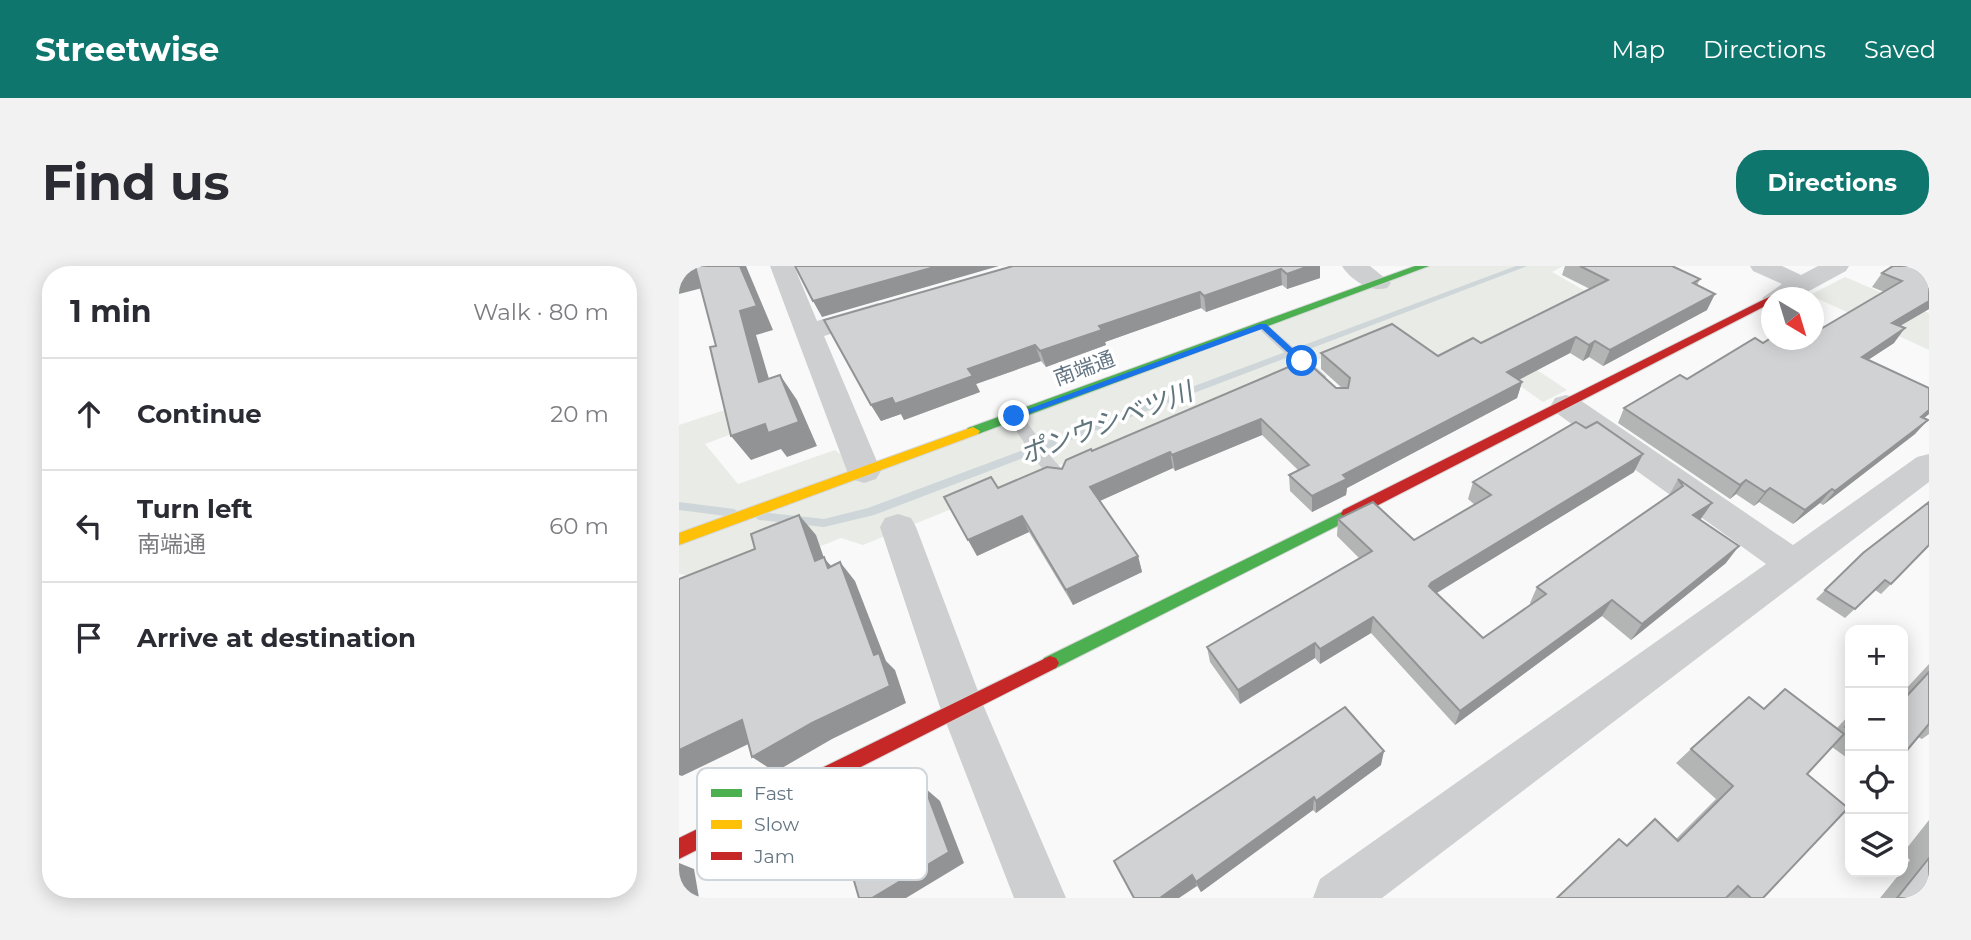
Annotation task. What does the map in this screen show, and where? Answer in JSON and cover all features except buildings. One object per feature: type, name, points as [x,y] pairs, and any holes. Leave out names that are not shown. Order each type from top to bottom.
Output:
[{"type":"street","points":[[782,266],[864,471]]},
{"type":"street","points":[[1355,266],[1378,283]]},
{"type":"street","name":"南端通","points":[[684,537],[1424,266]]},
{"type":"street","points":[[1762,266],[1801,284]]},
{"type":"street","points":[[1795,287],[1837,266]]},
{"type":"street","points":[[808,331],[901,304]]},
{"type":"street","points":[[840,768],[1566,405],[1761,304]]},
{"type":"street","points":[[1566,405],[1795,565]]},
{"type":"street","points":[[1339,898],[1929,465]]},
{"type":"street","points":[[898,527],[961,707],[1040,898]]},
{"type":"street","points":[[679,849],[697,840]]},
{"type":"lane","points":[[1263,325],[1332,390]]},
{"type":"lane","points":[[1014,416],[1025,434],[1062,478]]},
{"type":"shaded area","points":[[1424,266],[1563,266],[1552,272],[1594,296],[1495,342],[1567,390],[1543,402],[1469,350],[1437,363],[1354,345],[863,545],[841,538],[733,581],[679,574],[679,425],[740,405],[763,422],[705,444],[738,484],[835,450],[864,471]]},
{"type":"shaded area","points":[[1845,277],[1929,313],[1929,350],[1824,301],[1824,288]]},
{"type":"waterway","name":"ポンウシベツ川","points":[[759,516],[824,523],[870,512],[1523,266]]},
{"type":"waterway","name":"ポンウシベツ川","points":[[679,506],[734,513]]},
{"type":"traffic: fast","points":[[973,431],[1424,266]]},
{"type":"traffic: fast","points":[[1050,663],[1348,514]]},
{"type":"traffic: slow","points":[[679,539],[973,431]]},
{"type":"traffic: jam","points":[[1348,514],[1761,304]]},
{"type":"traffic: jam","points":[[841,768],[1050,663]]},
{"type":"traffic: jam","points":[[679,849],[697,840]]},
{"type":"route","points":[[1014,416],[1263,325],[1302,361]]}]
